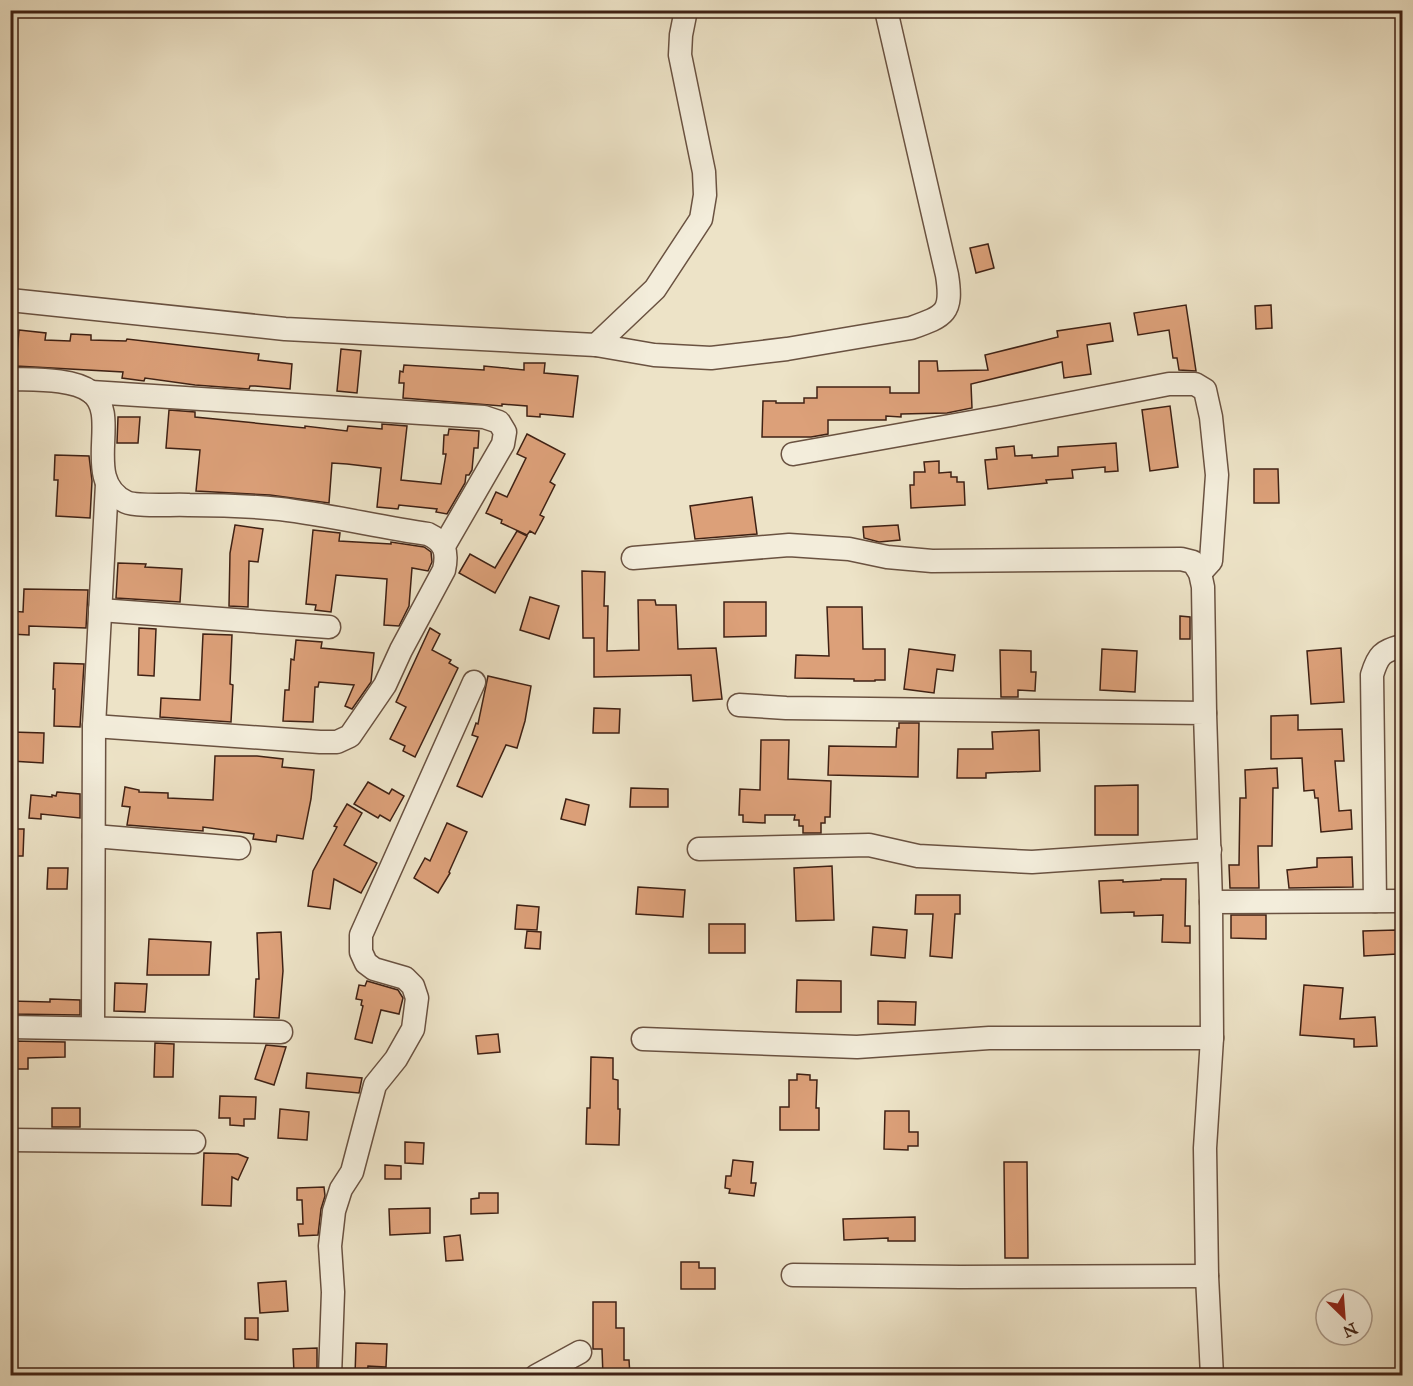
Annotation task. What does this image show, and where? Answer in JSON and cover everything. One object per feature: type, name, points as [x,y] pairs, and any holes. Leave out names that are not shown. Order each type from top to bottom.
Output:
[{"type":"street","points":[[596,345],[655,289],[701,219],[705,195],[704,172],[680,55],[686,10]]},
{"type":"street","points":[[10,300],[285,329],[596,345],[654,355],[711,358],[787,349],[911,328],[945,312],[951,296],[886,10]]},
{"type":"street","points":[[10,379],[68,383],[91,392],[484,417],[499,422],[505,432],[503,444],[444,546]]},
{"type":"street","points":[[793,454],[1169,384],[1195,384],[1205,390],[1211,417],[1217,475],[1211,561],[1200,573]]},
{"type":"street","points":[[91,392],[102,412],[104,471],[107,484],[94,726],[93,1028]]},
{"type":"street","points":[[94,726],[320,742],[337,742],[350,736],[385,685],[444,570],[447,558],[444,546],[438,538],[428,534],[280,509],[130,504],[115,496],[107,484]]},
{"type":"street","points":[[633,558],[789,546],[849,549],[932,561],[1181,559],[1193,562],[1200,573],[1203,587],[1210,850],[1212,1038],[1205,1148],[1207,1276],[1212,1376]]},
{"type":"street","points":[[100,610],[329,627]]},
{"type":"street","points":[[1375,902],[1372,675],[1376,661],[1386,650],[1402,646]]},
{"type":"street","points":[[330,1376],[333,1292],[330,1246],[334,1211],[341,1189],[352,1172],[375,1085],[396,1059],[413,1029],[417,998],[413,986],[405,978],[374,969],[366,963],[361,952],[362,935],[474,682]]},
{"type":"street","points":[[739,705],[786,708],[1205,713]]},
{"type":"street","points":[[94,836],[239,848]]},
{"type":"street","points":[[699,849],[869,845],[918,856],[1032,861],[1210,850]]},
{"type":"street","points":[[1211,902],[1402,902]]},
{"type":"street","points":[[10,1027],[281,1032]]},
{"type":"street","points":[[643,1039],[857,1047],[989,1038],[1212,1038]]},
{"type":"street","points":[[10,1140],[194,1142]]},
{"type":"street","points":[[793,1275],[1207,1276]]},
{"type":"street","points":[[536,1376],[580,1352]]},
{"type":"building","points":[[988,244],[994,268],[976,273],[970,248]]},
{"type":"building","points":[[1186,305],[1196,371],[1179,370],[1177,358],[1173,358],[1169,330],[1138,335],[1134,313]]},
{"type":"building","points":[[1271,305],[1272,328],[1256,329],[1255,306]]},
{"type":"building","points":[[1110,323],[1113,341],[1087,345],[1091,374],[1064,378],[1062,362],[971,384],[972,408],[947,413],[886,416],[886,420],[828,420],[828,434],[811,437],[762,437],[763,401],[804,403],[804,398],[817,398],[817,387],[890,387],[890,393],[919,393],[919,361],[937,361],[938,371],[988,370],[985,355],[1058,337],[1057,331]]},
{"type":"building","points":[[19,330],[46,333],[45,340],[70,341],[71,334],[91,335],[91,340],[126,341],[127,339],[259,354],[258,360],[292,364],[290,389],[195,385],[145,378],[144,381],[122,378],[123,372],[16,366]]},
{"type":"building","points":[[341,349],[361,351],[357,393],[337,391]]},
{"type":"building","points":[[524,363],[545,363],[544,373],[578,376],[573,417],[540,414],[540,417],[527,416],[527,406],[403,398],[404,383],[399,383],[400,371],[403,372],[404,365],[484,370],[484,366],[524,370]]},
{"type":"building","points":[[1170,406],[1178,467],[1150,471],[1142,410]]},
{"type":"building","points":[[169,410],[195,412],[195,417],[347,431],[348,426],[382,429],[382,424],[407,426],[401,480],[441,484],[446,454],[443,454],[444,435],[448,435],[449,429],[479,431],[478,448],[474,448],[472,470],[469,475],[466,475],[465,483],[447,514],[436,512],[437,509],[399,505],[398,509],[377,507],[381,468],[347,464],[332,463],[329,503],[270,495],[196,491],[200,450],[166,448]]},
{"type":"building","points":[[118,417],[140,417],[138,443],[117,443]]},
{"type":"building","points":[[527,434],[565,454],[550,482],[555,485],[540,515],[544,517],[535,534],[530,531],[527,535],[486,513],[496,492],[507,497],[526,458],[517,454]]},
{"type":"building","points":[[1116,443],[1118,471],[1105,472],[1105,467],[1072,470],[1073,478],[988,489],[985,460],[997,459],[996,448],[1014,446],[1015,456],[1032,455],[1032,458],[1058,456],[1058,447]]},
{"type":"building","points":[[55,455],[89,456],[92,481],[90,518],[56,516],[58,480],[54,480]]},
{"type":"building","points":[[939,461],[939,473],[951,472],[951,477],[957,477],[957,482],[964,482],[965,505],[911,508],[910,485],[914,485],[914,472],[925,472],[924,462]]},
{"type":"building","points":[[1254,469],[1278,469],[1279,503],[1254,503]]},
{"type":"building","points":[[752,497],[757,534],[695,539],[690,506]]},
{"type":"building","points":[[235,525],[263,529],[258,562],[249,561],[248,607],[229,606],[230,553]]},
{"type":"building","points":[[898,525],[900,540],[879,542],[864,538],[863,527]]},
{"type":"building","points":[[313,530],[340,533],[339,541],[391,544],[391,542],[424,547],[431,552],[432,562],[428,571],[412,568],[409,606],[399,626],[384,625],[387,579],[336,575],[331,612],[315,610],[316,605],[306,604]]},
{"type":"building","points":[[517,531],[527,536],[495,593],[459,573],[470,554],[495,568]]},
{"type":"building","points":[[118,563],[182,569],[180,602],[116,598]]},
{"type":"building","points":[[582,571],[605,572],[604,606],[608,606],[607,651],[639,650],[638,600],[655,600],[656,605],[676,605],[678,649],[716,648],[722,699],[693,701],[691,675],[594,677],[594,638],[583,638]]},
{"type":"building","points":[[24,589],[88,590],[86,628],[29,626],[29,635],[10,634],[10,611],[23,612]]},
{"type":"building","points":[[530,597],[559,606],[549,639],[520,630]]},
{"type":"building","points":[[724,602],[766,602],[766,636],[724,637]]},
{"type":"building","points":[[827,607],[862,607],[863,649],[885,649],[885,680],[795,678],[796,655],[829,656]]},
{"type":"building","points":[[1180,616],[1190,617],[1190,639],[1180,639]]},
{"type":"building","points":[[139,628],[156,629],[154,676],[138,675]]},
{"type":"building","points":[[430,628],[440,634],[432,650],[451,660],[449,663],[458,668],[415,757],[403,751],[405,746],[390,739],[406,707],[396,702]]},
{"type":"building","points":[[203,634],[232,635],[231,722],[160,717],[161,698],[200,700]]},
{"type":"building","points":[[296,640],[322,642],[321,648],[374,653],[371,682],[352,709],[345,706],[354,685],[319,682],[318,687],[315,687],[313,722],[283,721],[285,690],[289,690],[291,659],[294,660]]},
{"type":"building","points":[[1341,648],[1344,702],[1311,704],[1307,651]]},
{"type":"building","points":[[909,649],[955,655],[953,671],[937,669],[934,693],[904,689]]},
{"type":"building","points":[[1102,649],[1137,651],[1135,692],[1100,690]]},
{"type":"building","points":[[1000,650],[1031,651],[1031,672],[1036,672],[1035,691],[1018,690],[1018,697],[1001,697]]},
{"type":"building","points":[[54,663],[84,664],[80,727],[54,726]]},
{"type":"building","points":[[488,676],[531,686],[525,721],[517,748],[506,745],[482,797],[457,786],[478,737],[472,735],[476,723],[478,724]]},
{"type":"building","points":[[594,708],[620,709],[619,733],[593,733]]},
{"type":"building","points":[[1298,715],[1298,730],[1342,729],[1344,761],[1335,761],[1339,811],[1351,810],[1352,829],[1321,832],[1318,798],[1315,798],[1314,790],[1304,791],[1302,758],[1271,759],[1271,716]]},
{"type":"building","points":[[899,723],[919,723],[918,777],[828,775],[829,746],[896,747]]},
{"type":"building","points":[[1039,730],[1040,771],[986,773],[986,778],[957,778],[958,749],[993,749],[992,732]]},
{"type":"building","points":[[12,732],[44,733],[43,763],[11,761]]},
{"type":"building","points":[[761,740],[789,740],[788,779],[831,781],[830,817],[825,817],[825,823],[821,823],[821,833],[803,833],[803,826],[799,826],[799,820],[794,820],[795,815],[765,815],[765,823],[743,822],[743,815],[739,815],[740,789],[760,790]]},
{"type":"building","points":[[215,756],[257,756],[283,759],[282,767],[314,770],[303,839],[277,835],[276,842],[253,839],[254,834],[203,827],[203,831],[127,825],[130,807],[122,806],[125,787],[139,790],[139,792],[168,793],[168,798],[213,800]]},
{"type":"building","points":[[1277,768],[1278,788],[1273,788],[1272,846],[1258,846],[1259,888],[1230,888],[1229,865],[1239,865],[1240,798],[1246,798],[1245,770]]},
{"type":"building","points":[[368,782],[389,794],[392,789],[404,796],[390,821],[380,815],[378,818],[354,804]]},
{"type":"building","points":[[1138,785],[1138,835],[1095,835],[1095,786]]},
{"type":"building","points":[[631,788],[668,789],[668,807],[630,807]]},
{"type":"building","points":[[57,792],[80,794],[80,818],[41,814],[41,819],[29,818],[31,795],[52,797],[52,795],[56,796]]},
{"type":"building","points":[[566,799],[589,805],[585,825],[561,819]]},
{"type":"building","points":[[347,804],[362,813],[344,845],[377,863],[361,893],[334,879],[330,909],[308,906],[313,871]]},
{"type":"building","points":[[447,823],[467,832],[450,873],[438,893],[414,878],[425,858],[430,861]]},
{"type":"building","points":[[10,829],[24,829],[23,856],[10,856]]},
{"type":"building","points":[[1352,857],[1353,887],[1289,888],[1287,870],[1317,867],[1317,858]]},
{"type":"building","points":[[832,866],[834,920],[796,921],[794,868]]},
{"type":"building","points":[[48,868],[68,868],[67,889],[47,889]]},
{"type":"building","points":[[1186,879],[1185,926],[1190,926],[1190,943],[1162,942],[1163,915],[1134,916],[1134,912],[1101,913],[1099,881]]},
{"type":"building","points":[[638,887],[685,890],[683,917],[636,914]]},
{"type":"building","points":[[916,895],[960,895],[960,914],[955,914],[952,958],[930,956],[933,914],[915,914]]},
{"type":"building","points":[[517,905],[539,907],[537,930],[515,929]]},
{"type":"building","points":[[1231,915],[1266,915],[1266,939],[1231,938]]},
{"type":"building","points":[[709,924],[745,924],[745,953],[709,953]]},
{"type":"building","points":[[873,927],[907,930],[905,958],[871,955]]},
{"type":"building","points":[[1396,930],[1397,954],[1364,956],[1363,931]]},
{"type":"building","points":[[527,931],[541,932],[540,949],[525,948]]},
{"type":"building","points":[[281,932],[283,971],[279,1018],[254,1017],[256,979],[259,979],[257,933]]},
{"type":"building","points":[[149,939],[211,942],[209,975],[147,975]]},
{"type":"building","points":[[797,980],[841,981],[841,1012],[796,1012]]},
{"type":"building","points":[[367,981],[398,990],[403,998],[399,1014],[381,1010],[372,1043],[355,1039],[363,1006],[361,1005],[362,1000],[356,999],[359,985],[365,986]]},
{"type":"building","points":[[115,983],[147,984],[145,1012],[114,1011]]},
{"type":"building","points":[[1304,985],[1343,988],[1340,1019],[1375,1017],[1377,1046],[1354,1047],[1354,1039],[1300,1035]]},
{"type":"building","points":[[50,999],[80,1000],[80,1015],[10,1014],[10,1001],[50,1002]]},
{"type":"building","points":[[878,1001],[916,1002],[915,1025],[878,1024]]},
{"type":"building","points":[[498,1034],[500,1052],[478,1054],[476,1036]]},
{"type":"building","points":[[10,1041],[65,1042],[65,1057],[28,1058],[28,1069],[10,1069]]},
{"type":"building","points":[[155,1043],[174,1044],[173,1077],[154,1077]]},
{"type":"building","points":[[266,1045],[286,1047],[274,1085],[255,1079]]},
{"type":"building","points":[[591,1057],[613,1058],[613,1079],[618,1080],[618,1109],[620,1109],[619,1145],[586,1144],[587,1108],[590,1108]]},
{"type":"building","points":[[307,1073],[362,1078],[359,1093],[306,1088]]},
{"type":"building","points":[[797,1074],[810,1075],[810,1080],[817,1080],[816,1108],[819,1108],[819,1130],[780,1130],[780,1107],[789,1107],[789,1080],[797,1080]]},
{"type":"building","points":[[220,1096],[256,1097],[255,1119],[244,1119],[244,1126],[230,1125],[230,1118],[219,1118]]},
{"type":"building","points":[[52,1108],[80,1108],[80,1127],[52,1127]]},
{"type":"building","points":[[280,1109],[309,1112],[307,1140],[278,1138]]},
{"type":"building","points":[[885,1111],[909,1111],[909,1132],[918,1132],[918,1146],[908,1146],[908,1150],[884,1149]]},
{"type":"building","points":[[405,1142],[424,1143],[423,1164],[405,1163]]},
{"type":"building","points":[[204,1153],[238,1154],[248,1158],[238,1180],[232,1177],[231,1206],[202,1205]]},
{"type":"building","points":[[733,1160],[753,1162],[751,1183],[756,1183],[754,1196],[729,1193],[730,1189],[725,1188],[726,1176],[731,1176]]},
{"type":"building","points":[[1004,1162],[1027,1162],[1028,1258],[1005,1258]]},
{"type":"building","points":[[385,1165],[401,1166],[401,1179],[385,1179]]},
{"type":"building","points":[[324,1187],[325,1196],[318,1235],[299,1236],[298,1224],[303,1224],[302,1200],[297,1200],[297,1188]]},
{"type":"building","points":[[479,1193],[498,1193],[498,1213],[471,1214],[471,1199],[479,1198]]},
{"type":"building","points":[[430,1208],[430,1233],[390,1235],[389,1209]]},
{"type":"building","points":[[915,1217],[915,1241],[888,1241],[888,1238],[844,1240],[843,1219]]},
{"type":"building","points":[[460,1235],[463,1260],[446,1261],[444,1237]]},
{"type":"building","points":[[681,1262],[699,1262],[699,1268],[715,1268],[715,1289],[681,1289]]},
{"type":"building","points":[[286,1281],[288,1311],[260,1313],[258,1283]]},
{"type":"building","points":[[593,1302],[616,1302],[616,1328],[624,1328],[624,1360],[629,1360],[630,1376],[603,1376],[602,1349],[593,1349]]},
{"type":"building","points":[[245,1318],[258,1318],[258,1340],[245,1339]]},
{"type":"building","points":[[356,1343],[387,1344],[386,1367],[368,1366],[367,1376],[355,1376]]},
{"type":"building","points":[[317,1348],[317,1373],[294,1374],[293,1349]]}]
